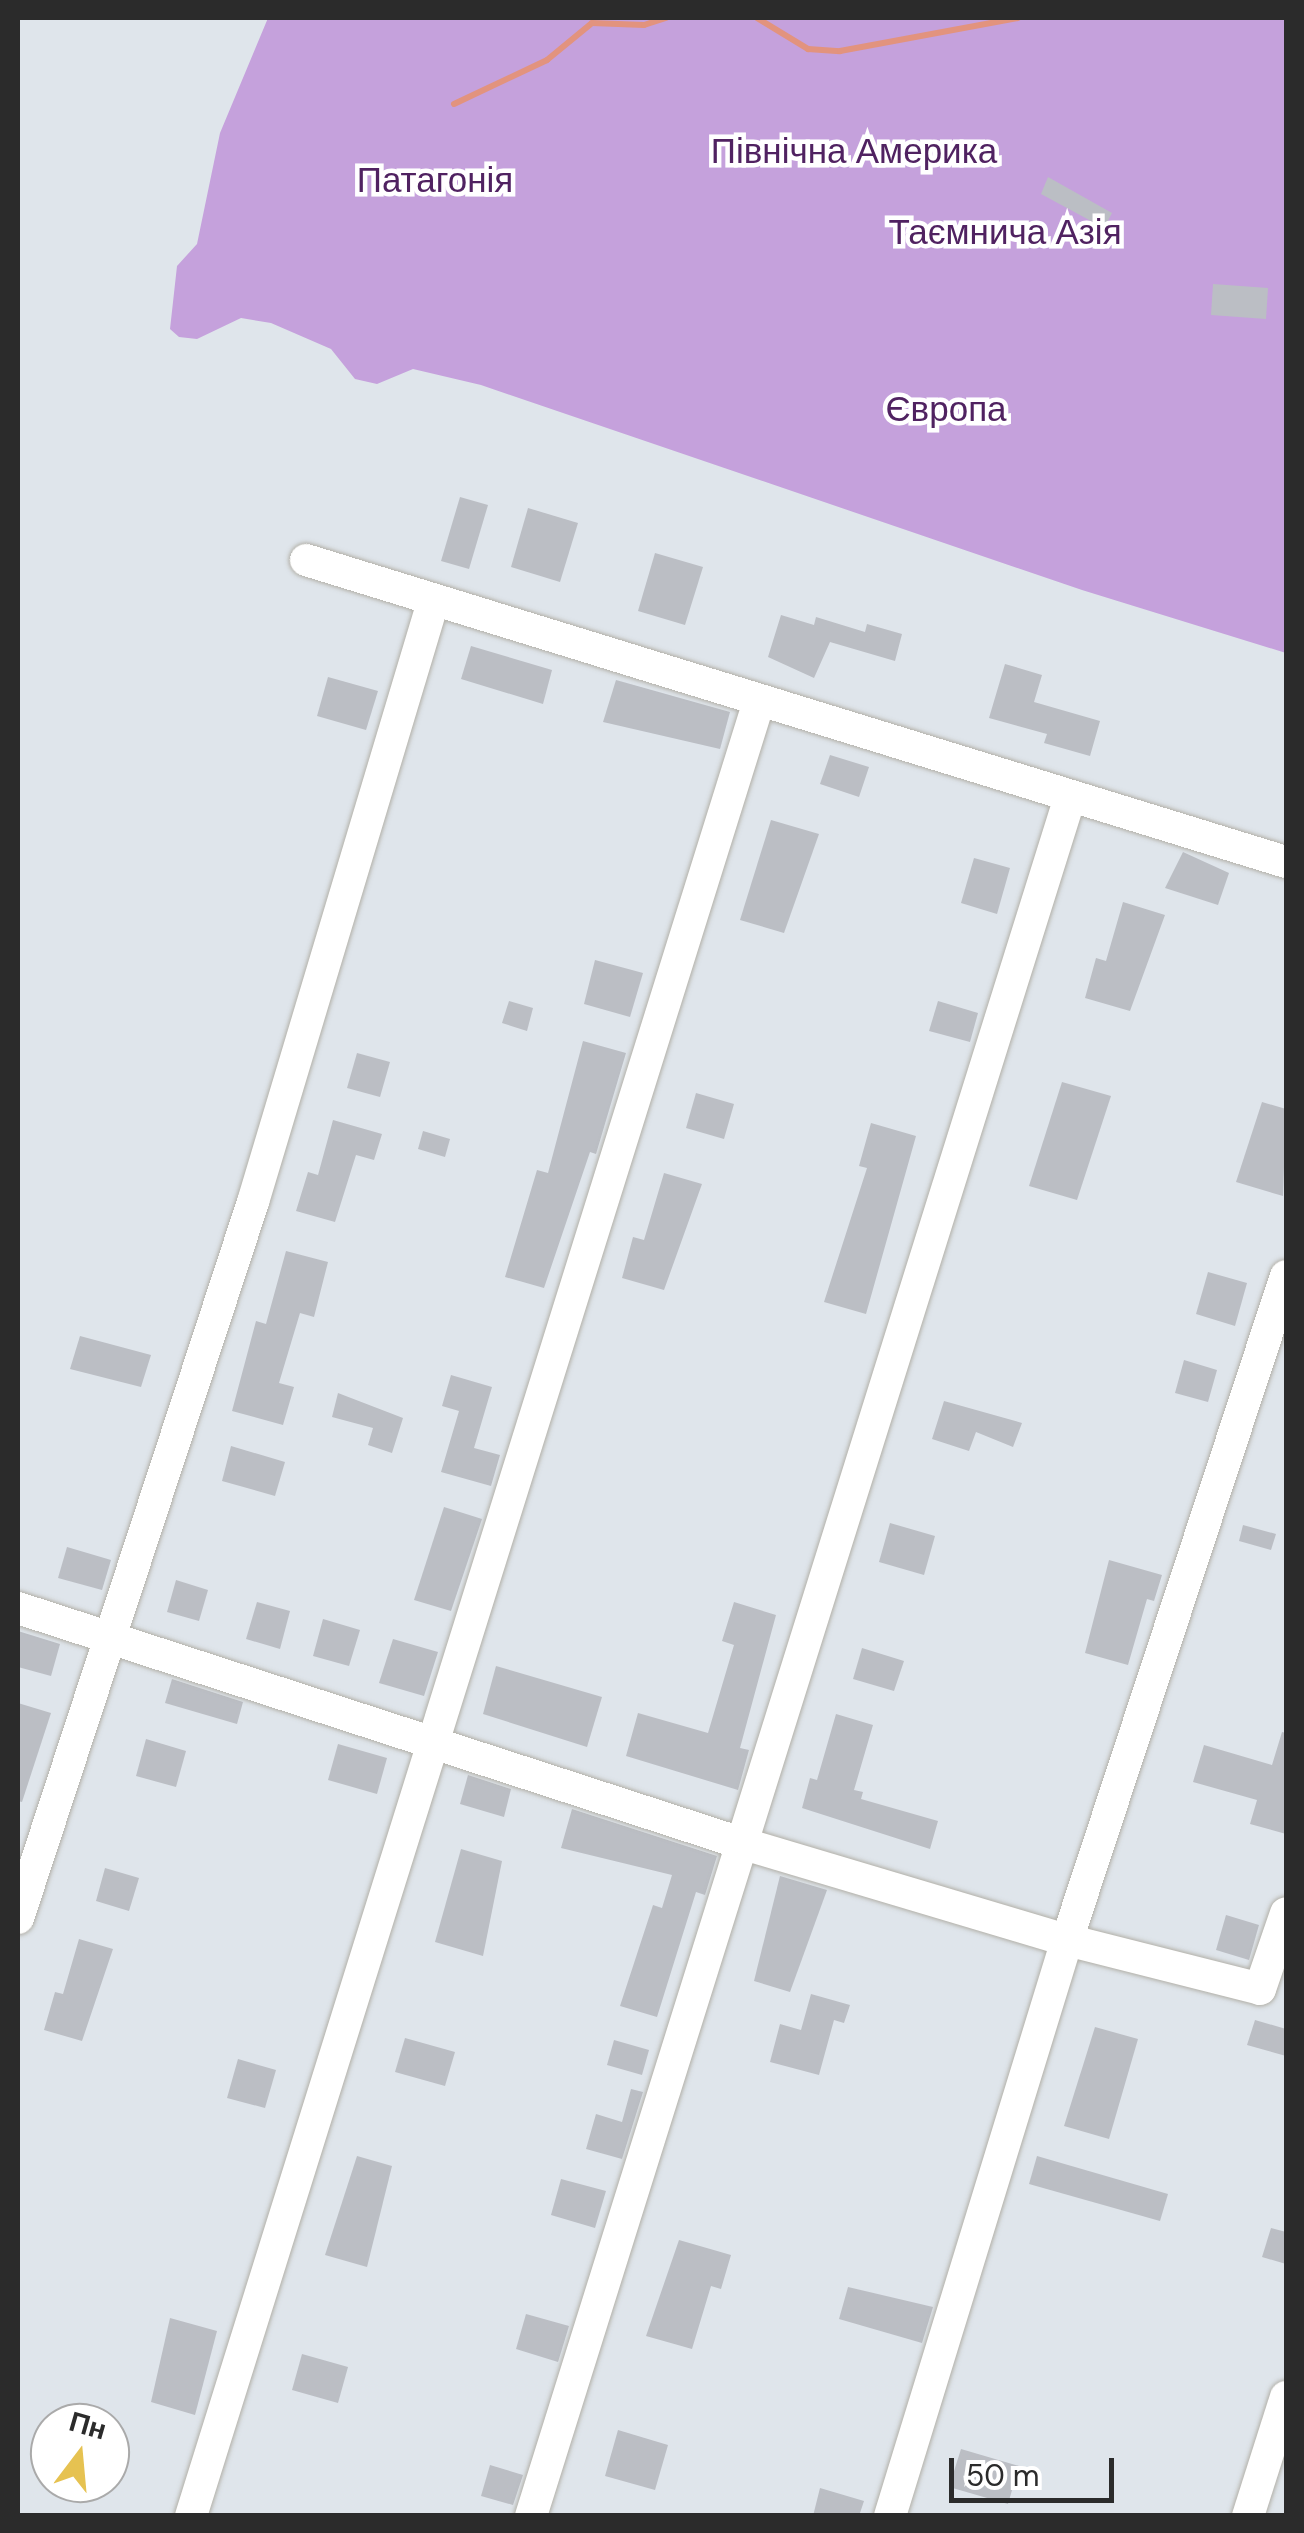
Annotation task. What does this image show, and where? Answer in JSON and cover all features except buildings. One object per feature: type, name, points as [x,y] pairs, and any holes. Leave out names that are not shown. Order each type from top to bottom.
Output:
[{"type":"street","points":[[306,560],[1069,800],[1286,862]]},
{"type":"street","points":[[18,1918],[253,1202],[433,602]]},
{"type":"street","points":[[191,2516],[758,701]]},
{"type":"street","points":[[531,2516],[1069,800]]},
{"type":"street","points":[[890,2516],[1067,1940],[1286,1276]]},
{"type":"street","points":[[18,1608],[432,1739],[744,1844],[1067,1940],[1273,1992],[1286,1913]]},
{"type":"street","points":[[1248,2516],[1286,2397]]},
{"type":"green space","points":[[268,18],[1286,18],[1286,653],[1082,590],[481,385],[413,369],[377,384],[355,379],[331,349],[271,323],[241,318],[197,339],[179,337],[170,329],[177,266],[197,244],[220,133]]},
{"type":"waterway","points":[[454,104],[547,60],[592,23],[644,25],[666,18]]},
{"type":"waterway","points":[[757,18],[808,49],[840,51],[1018,18]]},
{"type":"park label","name":"Північна Америка","points":[[854,151]]},
{"type":"park label","name":"Патагонія","points":[[435,180]]},
{"type":"park label","name":"Таємнича Азія","points":[[1005,232]]},
{"type":"park label","name":"Європа","points":[[946,409]]}]
